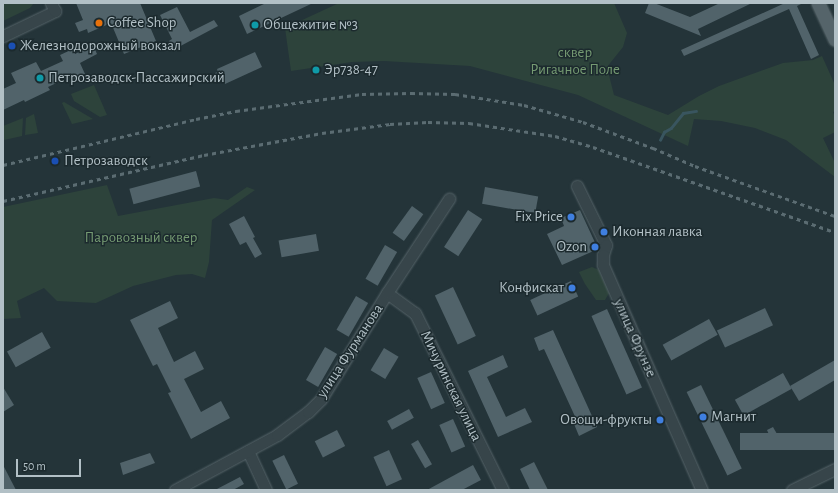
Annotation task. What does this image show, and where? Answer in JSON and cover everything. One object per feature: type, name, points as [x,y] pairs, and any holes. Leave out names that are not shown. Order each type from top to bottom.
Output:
[{"type":"main road","points":[[818,3],[835,39]]},
{"type":"street","points":[[3,36],[55,11],[51,3]]},
{"type":"street","name":"улица Фрунзе","points":[[577,186],[606,245],[603,255],[603,265],[702,490]]},
{"type":"street","name":"улица Фурманова","points":[[175,490],[277,435],[308,412],[321,399],[387,293],[449,199]]},
{"type":"street","name":"Мичуринская улица","points":[[387,293],[415,313],[503,490]]},
{"type":"street","points":[[248,451],[266,490]]},
{"type":"street","points":[[792,490],[835,469]]},
{"type":"green space","points":[[3,3],[34,3],[30,8],[3,21]]},
{"type":"green space","name":"сквер Ригачное Поле","points":[[339,3],[614,3],[627,33],[623,47],[607,67],[614,95],[668,115],[719,86],[783,63],[813,60],[822,56],[835,85],[835,111],[833,112],[835,117],[835,132],[823,138],[835,163],[835,177],[786,140],[755,128],[721,121],[694,119],[688,146],[578,95],[470,66],[384,61],[352,62],[291,71],[285,28]]},
{"type":"green space","points":[[94,85],[107,115],[100,117],[74,101],[71,94]]},
{"type":"green space","points":[[64,102],[93,119],[72,124],[62,103]]},
{"type":"green space","points":[[34,114],[38,133],[25,135],[26,118]]},
{"type":"green space","points":[[23,118],[22,136],[4,140],[3,126]]},
{"type":"green space","name":"Паровозный сквер","points":[[107,185],[118,216],[214,198],[228,200],[247,187],[255,190],[212,220],[209,262],[205,278],[192,274],[176,275],[133,286],[96,303],[57,301],[44,288],[17,301],[21,318],[3,319],[3,207]]},
{"type":"green space","points":[[592,267],[599,270],[609,293],[605,300],[596,300],[579,272]]},
{"type":"building","points":[[76,3],[140,3],[156,41],[124,54],[111,23],[88,33],[87,29],[79,32],[75,23],[83,20]]},
{"type":"building","name":"Общежитие №3","points":[[266,3],[313,3],[247,34],[239,16]]},
{"type":"building","points":[[649,3],[654,3],[690,17],[720,3],[752,3],[698,29],[701,36],[645,13]]},
{"type":"building","points":[[785,3],[803,3],[797,6],[819,55],[811,59],[789,9],[684,56],[681,50]]},
{"type":"building","points":[[177,7],[190,32],[214,20],[218,26],[173,50],[169,41],[172,39],[160,15]]},
{"type":"building","name":"Петрозаводск-Пассажирский","points":[[93,45],[97,54],[80,63],[85,74],[72,80],[71,76],[48,87],[50,90],[25,102],[24,100],[3,110],[3,89],[16,83],[11,73],[36,62],[41,71],[63,61],[60,55],[73,49],[75,54]]},
{"type":"building","points":[[255,52],[262,67],[225,84],[223,80],[219,82],[215,73],[218,72],[217,69]]},
{"type":"building","points":[[196,171],[200,186],[133,204],[129,189]]},
{"type":"building","points":[[485,187],[538,196],[535,213],[482,204]]},
{"type":"building","points":[[412,206],[423,214],[404,241],[393,233]]},
{"type":"building","points":[[468,210],[482,219],[458,256],[444,247]]},
{"type":"building","points":[[580,210],[598,249],[562,265],[547,234],[564,226],[561,218]]},
{"type":"building","points":[[244,216],[255,237],[253,238],[262,254],[255,258],[246,242],[240,245],[229,224]]},
{"type":"building","points":[[316,234],[319,251],[282,257],[279,241]]},
{"type":"building","points":[[385,245],[397,252],[378,286],[366,279]]},
{"type":"building","points":[[571,281],[578,296],[537,315],[530,300]]},
{"type":"building","points":[[453,287],[476,336],[458,344],[435,295]]},
{"type":"building","points":[[356,296],[368,303],[349,337],[336,330]]},
{"type":"building","points":[[170,301],[178,318],[158,328],[174,362],[195,351],[204,369],[184,379],[201,412],[221,401],[230,418],[191,439],[168,393],[171,392],[157,364],[153,366],[130,320]]},
{"type":"building","points":[[765,308],[773,325],[725,348],[717,330]]},
{"type":"building","points":[[607,309],[642,388],[626,394],[591,316]]},
{"type":"building","points":[[709,319],[718,335],[671,360],[663,345]]},
{"type":"building","points":[[553,330],[597,427],[579,436],[574,424],[578,423],[544,349],[539,351],[534,338]]},
{"type":"building","points":[[42,332],[51,348],[16,367],[7,351]]},
{"type":"building","points":[[325,347],[337,354],[318,387],[306,380]]},
{"type":"building","points":[[384,348],[399,357],[385,379],[371,370]]},
{"type":"building","points":[[503,355],[508,367],[487,377],[506,417],[525,408],[532,422],[498,437],[468,371]]},
{"type":"building","points":[[835,360],[835,380],[799,401],[790,386]]},
{"type":"building","points":[[431,372],[445,403],[431,409],[417,378]]},
{"type":"building","points":[[783,373],[792,389],[744,415],[735,400]]},
{"type":"building","points":[[701,385],[742,469],[727,476],[687,392]]},
{"type":"building","points":[[3,387],[14,405],[3,412]]},
{"type":"building","points":[[409,409],[414,418],[392,430],[387,421]]},
{"type":"building","points":[[453,419],[465,446],[451,453],[439,425]]},
{"type":"building","points":[[773,427],[777,434],[770,437],[767,430]]},
{"type":"building","points":[[337,430],[345,446],[323,457],[315,441]]},
{"type":"building","points":[[740,433],[835,433],[835,450],[740,450]]},
{"type":"building","points":[[418,440],[432,464],[425,468],[411,444]]},
{"type":"building","points":[[389,450],[402,479],[386,486],[373,457]]},
{"type":"building","points":[[150,453],[155,463],[123,475],[120,463]]},
{"type":"building","points":[[284,455],[298,484],[286,489],[272,461]]},
{"type":"building","points":[[534,462],[548,490],[530,490],[520,469]]},
{"type":"building","points":[[3,465],[16,490],[3,490]]},
{"type":"building","points":[[473,465],[481,480],[462,490],[427,490]]},
{"type":"building","points":[[240,477],[244,484],[233,490],[215,490]]},
{"type":"waterway","points":[[660,140],[664,132],[671,128],[683,113],[696,111]]},
{"type":"railway","points":[[3,165],[196,119],[236,111],[362,94],[455,94],[524,105],[583,122],[653,148],[695,166],[835,216]]},
{"type":"railway","points":[[3,201],[204,155],[322,133],[390,124],[428,122],[469,123],[555,136],[593,147],[835,232]]},
{"type":"place","name":"Coffee Shop","points":[[99,23]]},
{"type":"place","name":"Общежитие №3","points":[[255,25]]},
{"type":"place","name":"Железнодорожный вокзал","points":[[12,46]]},
{"type":"place","name":"Эр738-47","points":[[316,70]]},
{"type":"place","name":"Петрозаводск-Пассажирский","points":[[40,78]]},
{"type":"place","name":"Петрозаводск","points":[[55,161]]},
{"type":"place","name":"Fix Price","points":[[571,217]]},
{"type":"place","name":"Иконная лавка","points":[[604,232]]},
{"type":"place","name":"Ozon","points":[[595,247]]},
{"type":"place","name":"Конфискат","points":[[572,288]]},
{"type":"place","name":"Магнит","points":[[703,417]]},
{"type":"place","name":"Овощи-фрукты","points":[[660,420]]}]
